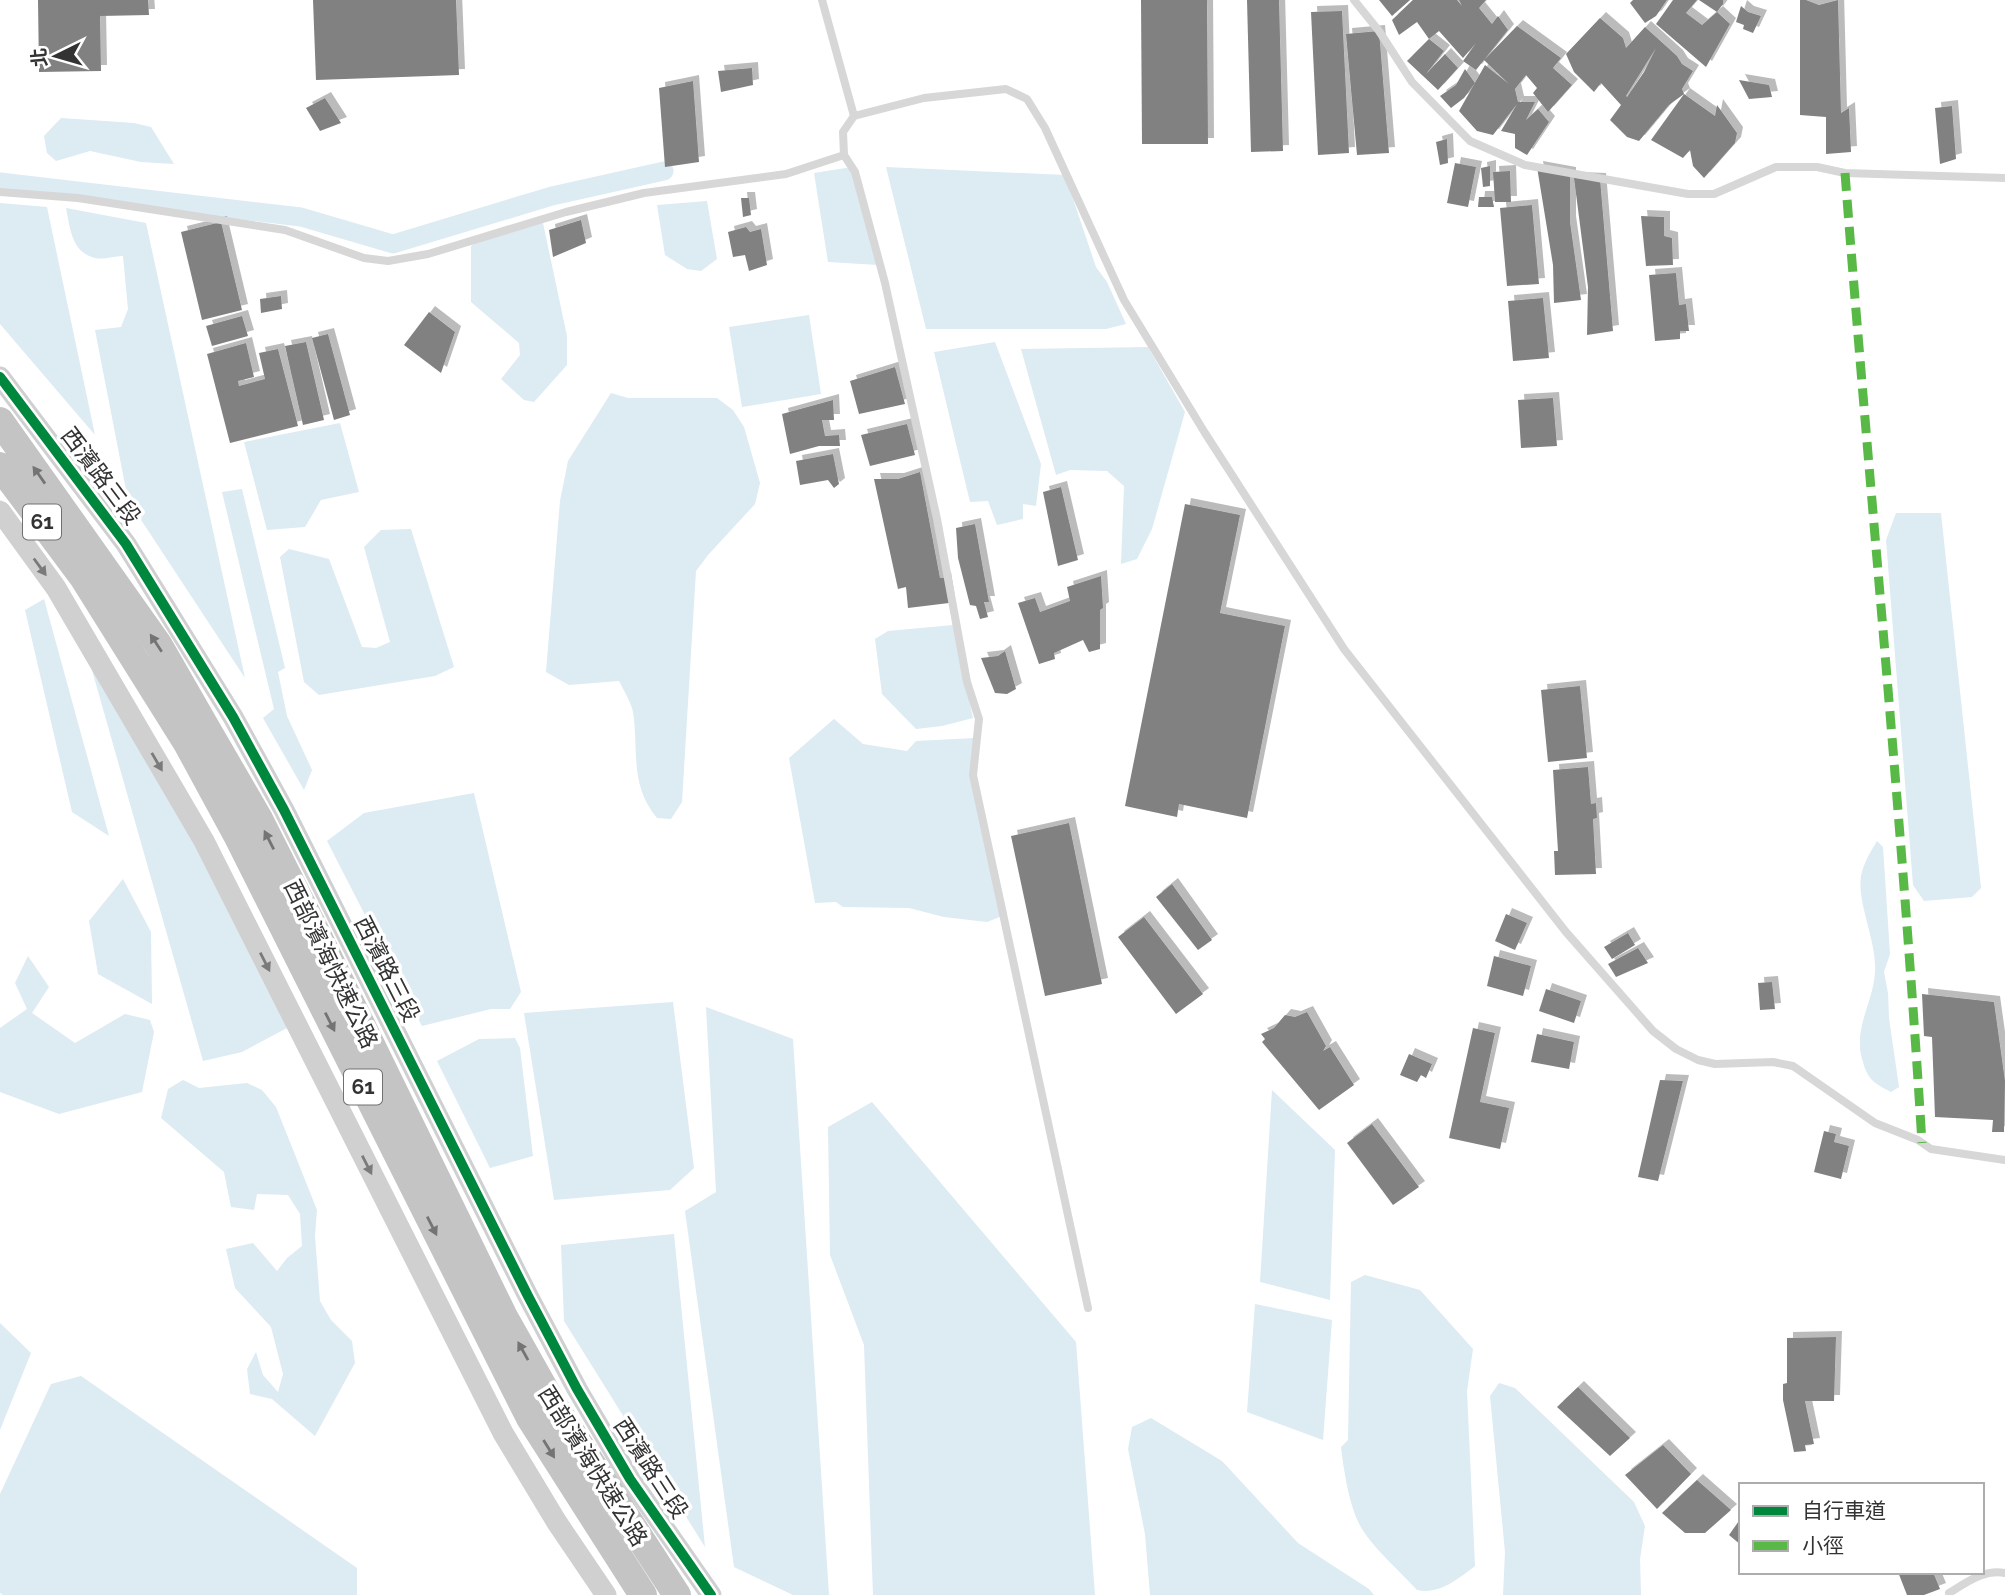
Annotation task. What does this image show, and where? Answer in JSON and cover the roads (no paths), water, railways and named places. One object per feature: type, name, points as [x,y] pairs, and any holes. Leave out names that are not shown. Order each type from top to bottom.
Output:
[{"type":"highway","name":"西部濱海快速公路","points":[[0,421],[95,574],[237,835],[530,1418],[643,1595]]},
{"type":"highway","name":"西部濱海快速公路","points":[[0,466],[158,645],[258,819],[503,1315],[553,1404],[677,1595]]},
{"type":"street","name":"西濱路三段","points":[[0,377],[127,544],[233,717],[284,810],[515,1271],[577,1388],[630,1479],[711,1595]]},
{"type":"street","points":[[0,511],[56,588],[204,841],[503,1433],[556,1521],[606,1595]]},
{"type":"lane","points":[[822,0],[854,116]]},
{"type":"lane","points":[[1354,0],[1412,82],[1470,141],[1525,165],[1688,194],[1714,194],[1776,167],[1817,167],[1845,173],[2005,178]]},
{"type":"lane","points":[[1088,1308],[973,775],[979,719],[967,682],[937,519],[885,283],[855,172],[844,155],[843,132],[854,116],[924,98],[1006,89],[1027,99],[1045,128],[1124,300],[1205,433],[1344,649],[1566,932],[1653,1031],[1676,1049],[1698,1060],[1715,1064],[1773,1062],[1793,1066],[1875,1123],[1918,1140],[1931,1149],[2005,1160]]},
{"type":"lane","points":[[0,192],[78,198],[285,230],[364,258],[388,261],[428,254],[566,212],[644,193],[786,174],[844,155]]},
{"type":"lane","points":[[1949,1593],[1978,1576],[1995,1571],[2005,1573]]},
{"type":"waterway","points":[[0,182],[301,217],[393,244],[552,196],[664,171]]}]
